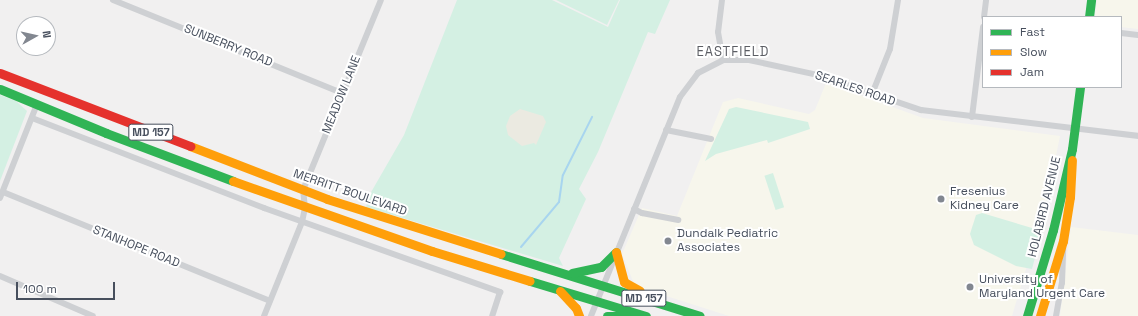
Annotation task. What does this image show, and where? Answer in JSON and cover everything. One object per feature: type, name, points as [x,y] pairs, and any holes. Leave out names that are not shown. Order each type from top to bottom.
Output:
[{"type":"main road","points":[[1089,16],[1090,0]]},
{"type":"main road","name":"MERRITT BOULEVARD","points":[[0,73],[303,190],[700,316]]},
{"type":"main road","name":"HOLABIRD AVENUE","points":[[1027,316],[1053,230],[1072,149],[1076,129],[1080,88]]},
{"type":"main road","name":"MD 157","points":[[0,89],[106,133],[305,208],[597,302],[646,316]]},
{"type":"main road","name":"HOLABIRD AVENUE","points":[[1040,316],[1063,241],[1070,197],[1072,149]]},
{"type":"main road","points":[[562,273],[591,271],[601,267],[616,252]]},
{"type":"main road","points":[[616,252],[619,271],[628,286],[686,306],[703,316]]},
{"type":"main road","points":[[557,288],[576,308],[579,316]]},
{"type":"main road","points":[[607,316],[626,316]]},
{"type":"street","name":"SUNBERRY ROAD","points":[[113,0],[342,93]]},
{"type":"street","name":"MEADOW LANE","points":[[303,190],[379,0]]},
{"type":"street","points":[[722,0],[718,32],[723,60]]},
{"type":"street","points":[[872,94],[890,49],[898,0]]},
{"type":"street","points":[[984,16],[986,0]]},
{"type":"street","points":[[1122,33],[1138,35]]},
{"type":"street","points":[[972,117],[982,35]]},
{"type":"street","name":"SEARLES ROAD","points":[[591,316],[666,130],[685,88],[698,73],[723,60],[749,60],[818,75],[910,108],[972,117],[1138,136]]},
{"type":"street","points":[[1,195],[37,104]]},
{"type":"street","points":[[32,118],[302,222],[500,292],[492,316]]},
{"type":"street","points":[[666,130],[712,139]]},
{"type":"street","points":[[264,316],[302,222],[305,208],[303,190]]},
{"type":"street","name":"STANHOPE ROAD","points":[[1,195],[270,301]]},
{"type":"street","points":[[634,209],[642,213],[678,220]]},
{"type":"street","points":[[1056,316],[1062,283],[1063,241]]},
{"type":"street","points":[[0,276],[93,316]]},
{"type":"shaded area","points":[[1097,0],[1138,0],[1138,29],[1122,27],[1122,16],[1095,16]]},
{"type":"shaded area","points":[[826,83],[923,118],[1060,136],[1048,195],[1012,316],[729,316],[635,286],[622,254],[642,208],[677,216],[723,102],[738,98],[809,114],[815,110]]},
{"type":"shaded area","points":[[1071,227],[1138,235],[1138,316],[1060,316]]},
{"type":"green space","points":[[457,0],[552,0],[608,27],[620,0],[670,0],[655,34],[648,32],[598,152],[579,189],[586,199],[559,258],[563,266],[366,207],[370,194],[404,135]]},
{"type":"green space","points":[[556,0],[619,0],[607,25]]},
{"type":"green space","points":[[0,95],[16,101],[27,111],[0,181]]},
{"type":"green space","points":[[736,107],[808,122],[810,129],[768,143],[767,140],[716,154],[705,161],[729,109]]},
{"type":"green space","points":[[773,173],[784,207],[776,210],[764,176]]},
{"type":"green space","points":[[982,213],[1042,231],[1032,269],[1016,266],[974,245],[970,234],[976,215]]},
{"type":"sand","points":[[520,109],[543,116],[546,122],[536,145],[534,143],[522,146],[508,135],[506,126],[510,116]]},
{"type":"waterway","points":[[521,247],[559,202],[563,175],[592,117]]},
{"type":"traffic: fast","points":[[1089,16],[1091,0]]},
{"type":"traffic: fast","points":[[1027,316],[1053,230],[1072,149],[1080,88]]},
{"type":"traffic: fast","points":[[0,89],[106,133],[233,181]]},
{"type":"traffic: fast","points":[[572,273],[601,267],[616,252]]},
{"type":"traffic: fast","points":[[501,254],[700,316]]},
{"type":"traffic: fast","points":[[530,281],[646,316]]},
{"type":"traffic: fast","points":[[607,316],[626,316]]},
{"type":"traffic: slow","points":[[190,146],[327,199],[501,254]]},
{"type":"traffic: slow","points":[[1040,316],[1063,241],[1070,197],[1072,160]]},
{"type":"traffic: slow","points":[[233,181],[432,251],[530,281]]},
{"type":"traffic: slow","points":[[616,252],[624,282],[640,291]]},
{"type":"traffic: slow","points":[[560,291],[576,308],[579,316]]},
{"type":"traffic: jam","points":[[0,73],[190,146]]},
{"type":"place","name":"Fresenius Kidney Care","points":[[941,199]]},
{"type":"place","name":"Dundalk Pediatric Associates","points":[[668,241]]},
{"type":"place","name":"University of Maryland Urgent Care","points":[[970,287]]},
{"type":"district","name":"EASTFIELD","points":[[733,52]]}]
